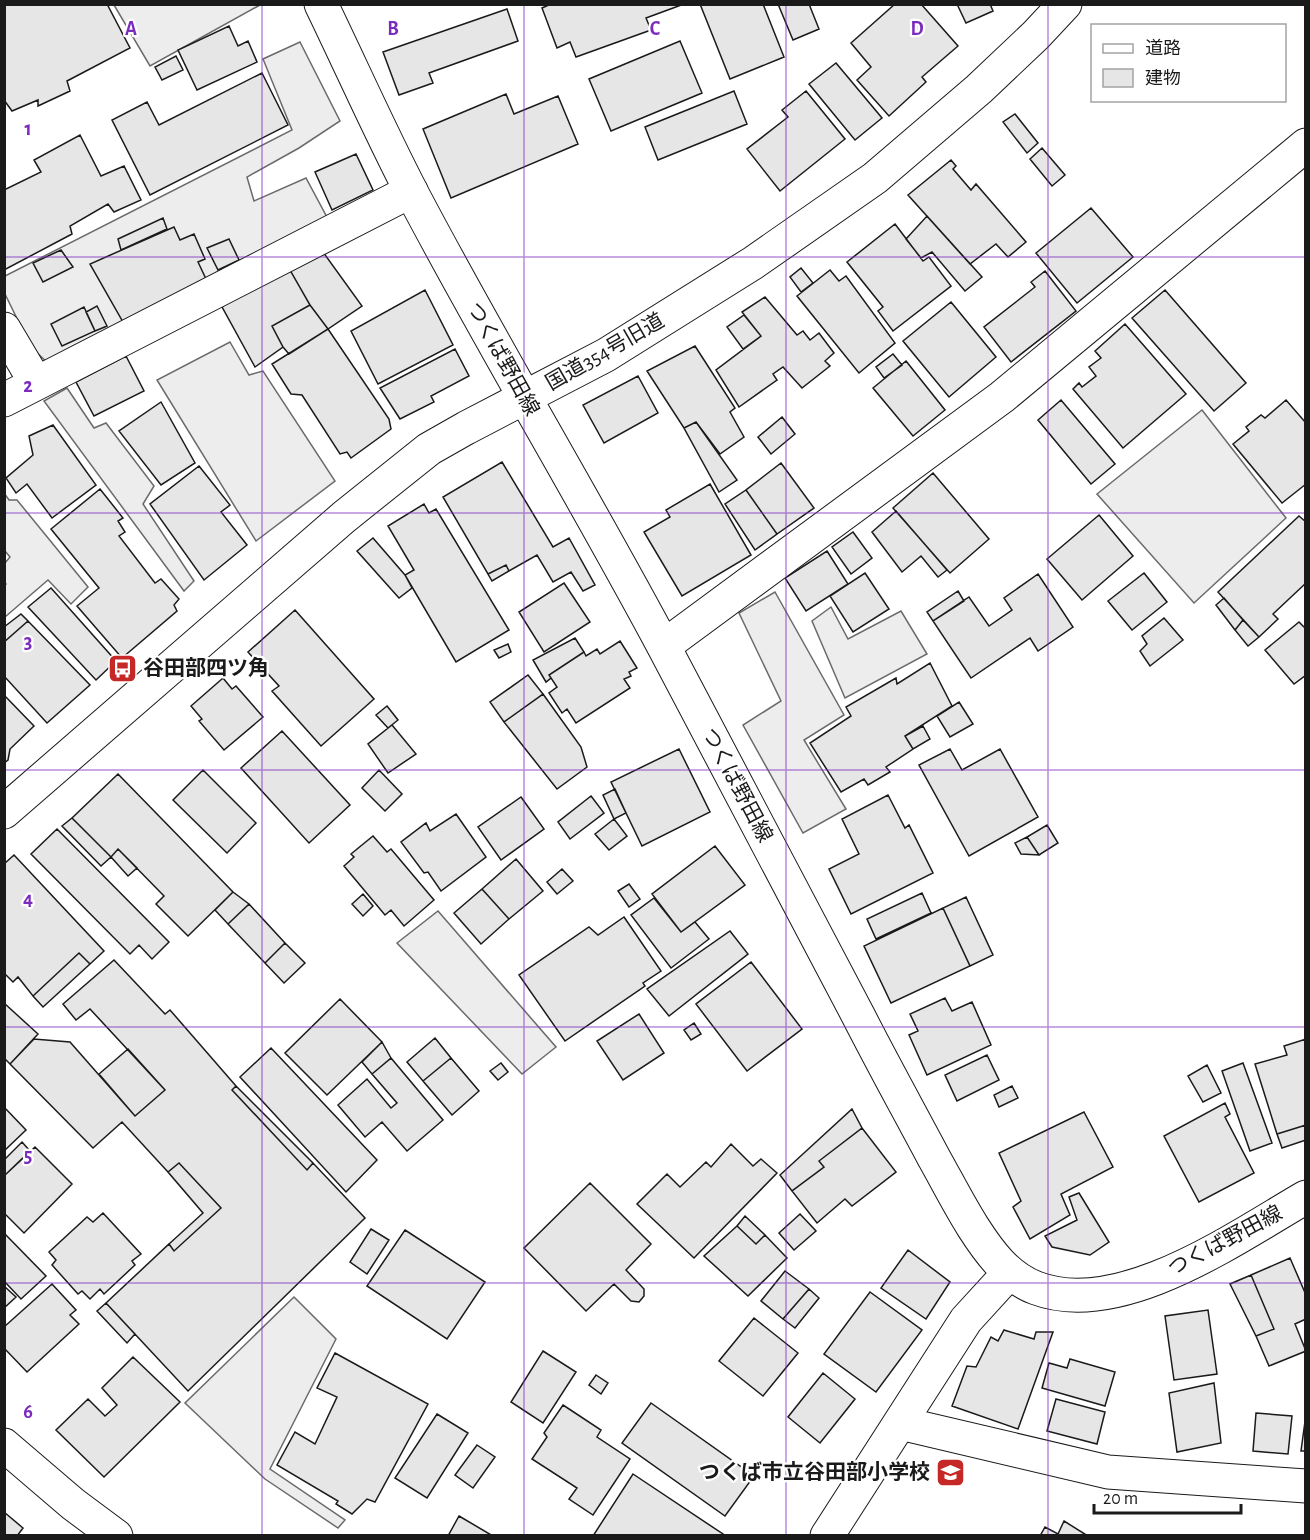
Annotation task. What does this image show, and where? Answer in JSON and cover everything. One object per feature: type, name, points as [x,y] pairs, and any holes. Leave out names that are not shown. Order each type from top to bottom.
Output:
[{"type":"street","name":"つくば野田線","points":[[321,4],[411,191],[524,398],[573,481],[664,646],[961,1207],[997,1261],[1009,1272],[1034,1287],[1050,1292],[1091,1295],[1135,1286],[1189,1265],[1305,1197]]},
{"type":"street","name":"国道354号旧道","points":[[4,812],[344,517],[429,449],[606,355],[753,263],[875,178],[979,89],[1065,4]]},
{"type":"street","points":[[664,646],[1002,397],[1305,145]]},
{"type":"street","points":[[4,400],[411,191]]},
{"type":"street","points":[[4,329],[36,383]]},
{"type":"street","points":[[828,1536],[966,1320],[1009,1272]]},
{"type":"street","points":[[900,1423],[1108,1472],[1305,1486]]},
{"type":"street","points":[[4,1445],[116,1536]]},
{"type":"shaded area","points":[[114,5],[260,5],[150,66]]},
{"type":"shaded area","points":[[300,42],[340,121],[299,148],[247,177],[254,201],[306,178],[329,221],[51,366],[31,347],[5,294],[5,276],[292,130],[263,59]]},
{"type":"shaded area","points":[[230,342],[249,375],[263,371],[335,481],[256,541],[157,380]]},
{"type":"shaded area","points":[[67,388],[94,428],[106,423],[154,486],[143,504],[194,581],[184,591],[44,401]]},
{"type":"shaded area","points":[[1202,410],[1286,518],[1194,603],[1097,494]]},
{"type":"shaded area","points":[[4,493],[9,500],[17,500],[88,587],[71,604],[48,580],[5,617],[5,563],[10,557],[5,551]]},
{"type":"shaded area","points":[[775,592],[844,715],[804,740],[846,809],[803,833],[743,725],[781,701],[739,613]]},
{"type":"shaded area","points":[[831,607],[848,639],[901,611],[927,654],[845,698],[812,621]]},
{"type":"shaded area","points":[[438,911],[556,1047],[522,1074],[397,943]]},
{"type":"shaded area","points":[[294,1297],[336,1339],[270,1469],[345,1520],[338,1528],[265,1479],[185,1403]]},
{"type":"building","points":[[4,4],[107,4],[130,48],[67,81],[70,91],[38,106],[38,100],[12,111],[4,100]]},
{"type":"building","points":[[551,4],[684,4],[646,18],[651,30],[576,57],[570,42],[557,48],[542,8]]},
{"type":"building","points":[[700,4],[763,4],[784,57],[730,79]]},
{"type":"building","points":[[778,4],[809,4],[819,29],[793,40]]},
{"type":"building","points":[[895,4],[921,4],[958,46],[922,77],[926,82],[889,116],[857,80],[871,67],[851,43]]},
{"type":"building","points":[[957,4],[990,4],[993,11],[966,23]]},
{"type":"building","points":[[507,9],[518,41],[429,73],[433,83],[399,95],[383,52]]},
{"type":"building","points":[[229,26],[238,46],[248,41],[257,62],[197,90],[178,50]]},
{"type":"building","points":[[680,41],[702,93],[611,131],[589,79]]},
{"type":"building","points":[[176,56],[183,70],[162,80],[155,67]]},
{"type":"building","points":[[836,63],[882,118],[855,140],[809,84]]},
{"type":"building","points":[[262,73],[288,125],[150,195],[112,120],[147,102],[159,125]]},
{"type":"building","points":[[734,91],[747,124],[658,160],[645,127]]},
{"type":"building","points":[[806,91],[845,139],[780,191],[747,149],[788,117],[782,110]]},
{"type":"building","points":[[506,94],[514,114],[558,96],[578,144],[451,198],[423,129]]},
{"type":"building","points":[[1015,114],[1038,143],[1027,153],[1003,122]]},
{"type":"building","points":[[80,135],[101,176],[124,166],[141,200],[114,212],[108,204],[70,226],[72,234],[4,270],[4,190],[41,172],[34,160]]},
{"type":"building","points":[[1042,148],[1065,175],[1052,186],[1030,159]]},
{"type":"building","points":[[356,154],[373,190],[332,210],[315,172]]},
{"type":"building","points":[[951,160],[956,166],[953,169],[971,190],[976,184],[1026,242],[1008,257],[996,244],[970,264],[908,195]]},
{"type":"building","points":[[1091,208],[1133,257],[1077,303],[1036,253]]},
{"type":"building","points":[[927,216],[982,277],[965,291],[932,252],[921,258],[906,239]]},
{"type":"building","points":[[163,218],[167,229],[121,250],[118,239]]},
{"type":"building","points":[[895,224],[923,261],[929,257],[951,286],[893,331],[878,311],[883,307],[847,262]]},
{"type":"building","points":[[174,227],[180,240],[194,234],[205,259],[198,262],[206,279],[123,322],[90,264]]},
{"type":"building","points":[[229,239],[239,260],[218,270],[207,248]]},
{"type":"building","points":[[61,250],[73,267],[43,282],[33,263]]},
{"type":"building","points":[[323,252],[362,306],[328,329],[310,305],[290,270]]},
{"type":"building","points":[[801,268],[813,283],[801,292],[790,277]]},
{"type":"building","points":[[290,270],[310,305],[272,326],[283,347],[255,367],[221,305]]},
{"type":"building","points":[[830,270],[839,281],[846,276],[895,343],[859,373],[797,296]]},
{"type":"building","points":[[1045,271],[1076,311],[1011,362],[984,327],[1035,287],[1031,282]]},
{"type":"building","points":[[425,290],[453,345],[378,384],[351,331]]},
{"type":"building","points":[[1165,290],[1246,383],[1214,411],[1132,318]]},
{"type":"building","points":[[765,297],[797,335],[803,331],[810,340],[819,333],[834,353],[825,361],[830,366],[802,388],[783,367],[773,374],[777,380],[739,407],[716,370],[761,336],[742,312]]},
{"type":"building","points":[[951,302],[996,357],[949,397],[903,341]]},
{"type":"building","points":[[310,305],[328,329],[289,354],[272,326]]},
{"type":"building","points":[[97,306],[107,326],[95,331],[86,312]]},
{"type":"building","points":[[84,307],[95,331],[62,346],[51,324]]},
{"type":"building","points":[[744,315],[761,336],[743,349],[727,327]]},
{"type":"building","points":[[1125,324],[1186,394],[1123,448],[1073,389],[1079,383],[1082,387],[1096,376],[1089,367],[1101,358],[1095,351]]},
{"type":"building","points":[[328,329],[389,419],[391,429],[351,458],[347,452],[340,454],[302,395],[291,394],[272,364]]},
{"type":"building","points":[[695,346],[735,408],[730,412],[744,437],[720,454],[696,422],[684,428],[647,371]]},
{"type":"building","points":[[455,349],[469,376],[431,396],[434,402],[400,419],[380,388]]},
{"type":"building","points":[[893,354],[902,365],[884,378],[876,367]]},
{"type":"building","points":[[126,356],[144,391],[94,416],[76,382]]},
{"type":"building","points":[[906,361],[945,410],[913,436],[873,388]]},
{"type":"building","points":[[638,376],[658,413],[604,443],[583,405]]},
{"type":"building","points":[[1061,400],[1115,464],[1091,484],[1038,420]]},
{"type":"building","points":[[1286,400],[1306,423],[1306,484],[1282,503],[1233,444],[1249,431],[1246,427],[1261,415],[1265,418]]},
{"type":"building","points":[[161,402],[195,463],[161,485],[119,431]]},
{"type":"building","points":[[782,417],[795,434],[771,454],[758,437]]},
{"type":"building","points":[[696,422],[737,480],[719,492],[684,428]]},
{"type":"building","points":[[53,425],[96,485],[52,518],[27,484],[16,493],[6,478],[33,455],[29,436]]},
{"type":"building","points":[[502,462],[553,547],[569,538],[595,585],[583,591],[571,572],[553,582],[537,555],[509,571],[506,565],[488,574],[443,497]]},
{"type":"building","points":[[781,463],[814,508],[777,534],[746,490]]},
{"type":"building","points":[[199,466],[230,505],[221,512],[247,545],[204,580],[150,504]]},
{"type":"building","points":[[933,473],[989,539],[950,573],[893,508]]},
{"type":"building","points":[[710,484],[751,555],[682,596],[644,532],[670,517],[666,510]]},
{"type":"building","points":[[100,489],[123,518],[118,521],[125,532],[119,536],[155,583],[161,579],[179,599],[174,605],[177,611],[122,658],[77,606],[99,588],[51,529]]},
{"type":"building","points":[[746,490],[777,534],[755,550],[725,504]]},
{"type":"building","points":[[424,504],[429,513],[436,509],[509,630],[456,662],[405,575],[414,570],[388,526]]},
{"type":"building","points":[[896,511],[947,570],[938,577],[921,556],[902,572],[872,532]]},
{"type":"building","points":[[1099,515],[1133,556],[1082,600],[1047,559]]},
{"type":"building","points":[[1299,516],[1306,522],[1306,583],[1273,614],[1278,619],[1259,637],[1218,592]]},
{"type":"building","points":[[853,532],[872,558],[851,574],[832,547]]},
{"type":"building","points":[[373,538],[405,575],[412,588],[399,598],[357,551]]},
{"type":"building","points":[[827,551],[848,584],[806,611],[785,578]]},
{"type":"building","points":[[506,565],[509,571],[492,581],[488,574]]},
{"type":"building","points":[[865,573],[889,609],[853,632],[830,596]]},
{"type":"building","points":[[1144,573],[1167,602],[1132,630],[1108,601]]},
{"type":"building","points":[[1038,574],[1073,627],[1038,651],[1030,638],[971,678],[933,621],[969,597],[989,626],[1012,610],[1004,598]]},
{"type":"building","points":[[564,583],[590,622],[544,652],[519,612]]},
{"type":"building","points":[[51,588],[116,661],[96,680],[28,607]]},
{"type":"building","points":[[958,591],[964,601],[933,621],[927,612]]},
{"type":"building","points":[[1224,598],[1243,620],[1235,630],[1216,605]]},
{"type":"building","points":[[295,610],[374,699],[321,746],[272,691],[279,686],[248,652]]},
{"type":"building","points":[[21,614],[28,621],[4,642],[4,627]]},
{"type":"building","points":[[1164,618],[1183,640],[1150,666],[1140,651],[1147,644],[1142,636]]},
{"type":"building","points":[[1243,620],[1259,637],[1248,646],[1235,630]]},
{"type":"building","points":[[28,621],[90,685],[47,723],[4,676],[4,642]]},
{"type":"building","points":[[1299,622],[1306,629],[1306,675],[1294,684],[1265,650]]},
{"type":"building","points":[[575,638],[584,652],[549,675],[551,678],[546,682],[533,660]]},
{"type":"building","points":[[620,641],[637,668],[629,672],[631,676],[624,679],[630,688],[576,723],[567,709],[562,713],[549,693],[557,687],[549,675],[584,652],[586,656],[597,649],[600,654]]},
{"type":"building","points":[[508,644],[511,652],[499,658],[494,650]]},
{"type":"building","points":[[930,663],[952,706],[905,736],[913,749],[886,767],[890,772],[868,785],[864,779],[841,792],[810,743],[851,716],[846,707],[896,678],[897,684]]},
{"type":"building","points":[[528,675],[543,694],[504,722],[490,702]]},
{"type":"building","points":[[223,678],[232,689],[236,686],[263,717],[224,750],[199,721],[202,719],[191,706]]},
{"type":"building","points":[[543,694],[581,747],[587,767],[557,789],[504,722]]},
{"type":"building","points":[[4,695],[34,726],[10,749],[8,760],[4,763]]},
{"type":"building","points":[[959,702],[973,724],[950,737],[937,716]]},
{"type":"building","points":[[387,706],[398,720],[388,728],[376,715]]},
{"type":"building","points":[[392,725],[416,754],[388,773],[368,744]]},
{"type":"building","points":[[923,726],[930,739],[913,749],[905,736]]},
{"type":"building","points":[[282,731],[350,805],[309,843],[241,768]]},
{"type":"building","points":[[679,749],[710,812],[642,846],[611,782]]},
{"type":"building","points":[[950,749],[962,770],[1000,749],[1038,817],[969,856],[919,765]]},
{"type":"building","points":[[203,770],[256,823],[227,853],[173,800]]},
{"type":"building","points":[[379,770],[402,794],[385,811],[362,788]]},
{"type":"building","points":[[118,774],[233,892],[188,936],[156,904],[164,896],[118,849],[111,857],[72,818]]},
{"type":"building","points":[[615,789],[626,813],[614,819],[603,795]]},
{"type":"building","points":[[888,795],[905,828],[909,825],[933,873],[851,914],[829,869],[859,854],[842,819]]},
{"type":"building","points":[[591,796],[604,813],[570,839],[558,822]]},
{"type":"building","points":[[521,797],[544,829],[501,860],[478,827]]},
{"type":"building","points":[[456,814],[486,857],[441,891],[428,872],[424,873],[401,842],[426,823],[430,831]]},
{"type":"building","points":[[72,818],[111,857],[101,866],[62,826]]},
{"type":"building","points":[[614,819],[627,836],[609,850],[595,834]]},
{"type":"building","points":[[1047,825],[1058,843],[1039,855],[1027,837]]},
{"type":"building","points":[[57,829],[169,942],[152,959],[139,945],[130,954],[31,854]]},
{"type":"building","points":[[373,836],[387,852],[391,849],[434,900],[404,926],[391,910],[385,915],[344,866],[354,857],[351,854]]},
{"type":"building","points":[[1027,837],[1039,855],[1021,854],[1015,843]]},
{"type":"building","points":[[715,846],[745,885],[681,932],[652,894]]},
{"type":"building","points":[[118,849],[137,868],[128,876],[111,857]]},
{"type":"building","points":[[14,855],[104,951],[90,964],[79,953],[33,996],[18,977],[13,982],[4,973],[4,864]]},
{"type":"building","points":[[516,859],[543,891],[509,919],[482,889]]},
{"type":"building","points":[[562,869],[573,881],[557,894],[547,882]]},
{"type":"building","points":[[629,884],[640,899],[629,907],[618,891]]},
{"type":"building","points":[[482,889],[509,919],[481,944],[454,913]]},
{"type":"building","points":[[233,892],[249,904],[228,924],[215,910]]},
{"type":"building","points":[[922,893],[931,913],[876,939],[867,919]]},
{"type":"building","points":[[363,894],[373,906],[363,916],[352,904]]},
{"type":"building","points":[[966,897],[993,955],[970,966],[943,908]]},
{"type":"building","points":[[654,898],[681,932],[695,922],[709,939],[671,968],[631,915]]},
{"type":"building","points":[[249,904],[285,943],[265,963],[228,924]]},
{"type":"building","points":[[943,908],[970,966],[891,1003],[864,946]]},
{"type":"building","points":[[624,917],[661,971],[643,983],[645,986],[565,1041],[519,975],[589,927],[598,935]]},
{"type":"building","points":[[730,931],[748,954],[669,1016],[647,989]]},
{"type":"building","points":[[285,943],[305,963],[284,983],[265,963]]},
{"type":"building","points":[[79,953],[90,964],[43,1007],[33,996]]},
{"type":"building","points":[[114,960],[165,1014],[170,1010],[236,1086],[232,1090],[307,1170],[313,1163],[365,1218],[188,1391],[106,1303],[169,1244],[174,1251],[221,1208],[179,1163],[168,1172],[122,1122],[93,1148],[10,1064],[34,1039],[70,1042],[135,1116],[165,1090],[90,1009],[76,1020],[63,1004]]},
{"type":"building","points":[[751,962],[802,1029],[747,1071],[696,1004]]},
{"type":"building","points":[[945,998],[952,1011],[972,1002],[991,1045],[927,1075],[909,1035],[918,1031],[910,1014]]},
{"type":"building","points":[[340,999],[382,1042],[327,1095],[285,1053]]},
{"type":"building","points":[[4,1003],[38,1034],[10,1064],[4,1058]]},
{"type":"building","points":[[639,1014],[664,1053],[623,1080],[597,1041]]},
{"type":"building","points":[[694,1023],[701,1034],[691,1040],[684,1030]]},
{"type":"building","points":[[435,1038],[451,1058],[423,1081],[407,1062]]},
{"type":"building","points":[[1306,1039],[1306,1125],[1277,1134],[1255,1064],[1287,1055],[1284,1046]]},
{"type":"building","points":[[382,1042],[391,1058],[372,1074],[362,1062]]},
{"type":"building","points":[[271,1048],[377,1160],[346,1192],[240,1077]]},
{"type":"building","points":[[128,1049],[165,1090],[135,1116],[99,1074]]},
{"type":"building","points":[[987,1055],[999,1080],[957,1101],[945,1075]]},
{"type":"building","points":[[391,1058],[443,1120],[407,1151],[382,1122],[365,1137],[338,1105],[367,1079],[391,1108],[397,1103],[372,1074]]},
{"type":"building","points":[[451,1058],[479,1091],[452,1115],[423,1081]]},
{"type":"building","points":[[501,1063],[508,1072],[498,1080],[490,1071]]},
{"type":"building","points":[[1243,1063],[1272,1143],[1250,1151],[1222,1071]]},
{"type":"building","points":[[1207,1065],[1221,1093],[1203,1102],[1188,1076]]},
{"type":"building","points":[[236,1086],[313,1163],[307,1170],[232,1090]]},
{"type":"building","points":[[1012,1086],[1018,1098],[999,1107],[994,1095]]},
{"type":"building","points":[[1225,1103],[1230,1114],[1225,1117],[1254,1173],[1199,1202],[1164,1136]]},
{"type":"building","points":[[4,1107],[26,1130],[4,1151]]},
{"type":"building","points":[[852,1109],[862,1128],[819,1161],[824,1167],[792,1191],[780,1175]]},
{"type":"building","points":[[1084,1112],[1113,1167],[1061,1194],[1070,1215],[1030,1239],[1013,1207],[1021,1201],[999,1153]]},
{"type":"building","points":[[1306,1125],[1306,1140],[1282,1148],[1277,1134]]},
{"type":"building","points":[[862,1128],[896,1172],[852,1206],[845,1199],[817,1223],[792,1191],[824,1167],[819,1161]]},
{"type":"building","points":[[22,1142],[30,1151],[4,1176],[4,1160]]},
{"type":"building","points":[[731,1144],[753,1166],[761,1159],[777,1173],[694,1258],[637,1204],[667,1174],[680,1187],[706,1162],[711,1167]]},
{"type":"building","points":[[35,1147],[72,1184],[24,1233],[4,1213],[4,1176]]},
{"type":"building","points":[[179,1163],[221,1208],[174,1251],[169,1244],[203,1213],[168,1172]]},
{"type":"building","points":[[590,1183],[651,1244],[626,1270],[644,1289],[644,1296],[639,1302],[631,1301],[614,1284],[586,1311],[524,1248]]},
{"type":"building","points":[[1079,1193],[1109,1242],[1090,1255],[1052,1247],[1045,1236],[1077,1220],[1069,1197]]},
{"type":"building","points":[[103,1213],[141,1254],[132,1261],[135,1265],[104,1294],[100,1289],[90,1299],[82,1291],[78,1294],[52,1265],[56,1260],[49,1252],[87,1217],[93,1222]]},
{"type":"building","points":[[800,1214],[816,1231],[794,1250],[779,1233]]},
{"type":"building","points":[[745,1216],[765,1235],[756,1244],[737,1226]]},
{"type":"building","points":[[737,1226],[756,1244],[765,1235],[787,1258],[748,1296],[704,1256]]},
{"type":"building","points":[[371,1229],[389,1240],[367,1274],[350,1262]]},
{"type":"building","points":[[405,1230],[485,1282],[447,1339],[367,1286]]},
{"type":"building","points":[[4,1233],[46,1276],[21,1299],[4,1281]]},
{"type":"building","points":[[908,1250],[950,1282],[926,1319],[881,1288]]},
{"type":"building","points":[[1290,1258],[1306,1295],[1306,1319],[1295,1324],[1306,1351],[1269,1366],[1256,1336],[1274,1329],[1251,1275]]},
{"type":"building","points":[[785,1271],[809,1289],[783,1319],[761,1301]]},
{"type":"building","points":[[1251,1275],[1274,1329],[1256,1336],[1230,1284]]},
{"type":"building","points":[[52,1284],[76,1310],[70,1315],[79,1324],[27,1372],[4,1348],[4,1327]]},
{"type":"building","points":[[4,1286],[16,1297],[4,1308]]},
{"type":"building","points":[[809,1289],[819,1298],[795,1328],[783,1319]]},
{"type":"building","points":[[870,1292],[922,1330],[876,1392],[824,1354]]},
{"type":"building","points":[[106,1303],[135,1334],[127,1343],[97,1311]]},
{"type":"building","points":[[1208,1310],[1217,1374],[1174,1380],[1165,1316]]},
{"type":"building","points":[[754,1318],[798,1353],[763,1396],[719,1361]]},
{"type":"building","points":[[1004,1330],[1034,1339],[1036,1332],[1053,1332],[1018,1429],[952,1406],[967,1366],[976,1367],[991,1337],[998,1341]]},
{"type":"building","points":[[543,1351],[576,1372],[543,1423],[511,1402]]},
{"type":"building","points":[[335,1353],[428,1404],[375,1502],[367,1499],[352,1514],[336,1504],[338,1501],[277,1465],[295,1432],[315,1444],[337,1397],[317,1388]]},
{"type":"building","points":[[133,1357],[180,1402],[104,1477],[56,1430],[88,1399],[105,1416],[117,1405],[102,1388]]},
{"type":"building","points":[[1070,1359],[1115,1372],[1105,1406],[1042,1388],[1049,1363],[1067,1368]]},
{"type":"building","points":[[823,1373],[855,1399],[820,1443],[788,1417]]},
{"type":"building","points":[[596,1375],[608,1383],[601,1394],[589,1385]]},
{"type":"building","points":[[1214,1383],[1221,1443],[1177,1452],[1169,1393]]},
{"type":"building","points":[[1056,1399],[1105,1412],[1097,1444],[1047,1431]]},
{"type":"building","points":[[651,1403],[754,1476],[725,1516],[622,1443]]},
{"type":"building","points":[[563,1405],[601,1430],[597,1437],[630,1459],[593,1515],[569,1499],[577,1488],[532,1459],[547,1437],[544,1433]]},
{"type":"building","points":[[1256,1413],[1292,1416],[1288,1454],[1253,1451]]},
{"type":"building","points":[[437,1414],[468,1433],[427,1498],[395,1478]]},
{"type":"building","points":[[1306,1414],[1306,1451],[1301,1451]]},
{"type":"building","points":[[477,1445],[495,1457],[473,1488],[455,1475]]},
{"type":"building","points":[[633,1474],[726,1536],[593,1536]]},
{"type":"building","points":[[4,1512],[23,1528],[17,1536],[4,1536]]},
{"type":"building","points":[[459,1516],[493,1536],[448,1536]]},
{"type":"building","points":[[1064,1521],[1088,1536],[1040,1536],[1045,1527],[1058,1534]]},
{"type":"place","name":"谷田部四ツ角","points":[[122,668]]},
{"type":"place","name":"つくば市立谷田部小学校","points":[[951,1472]]}]
